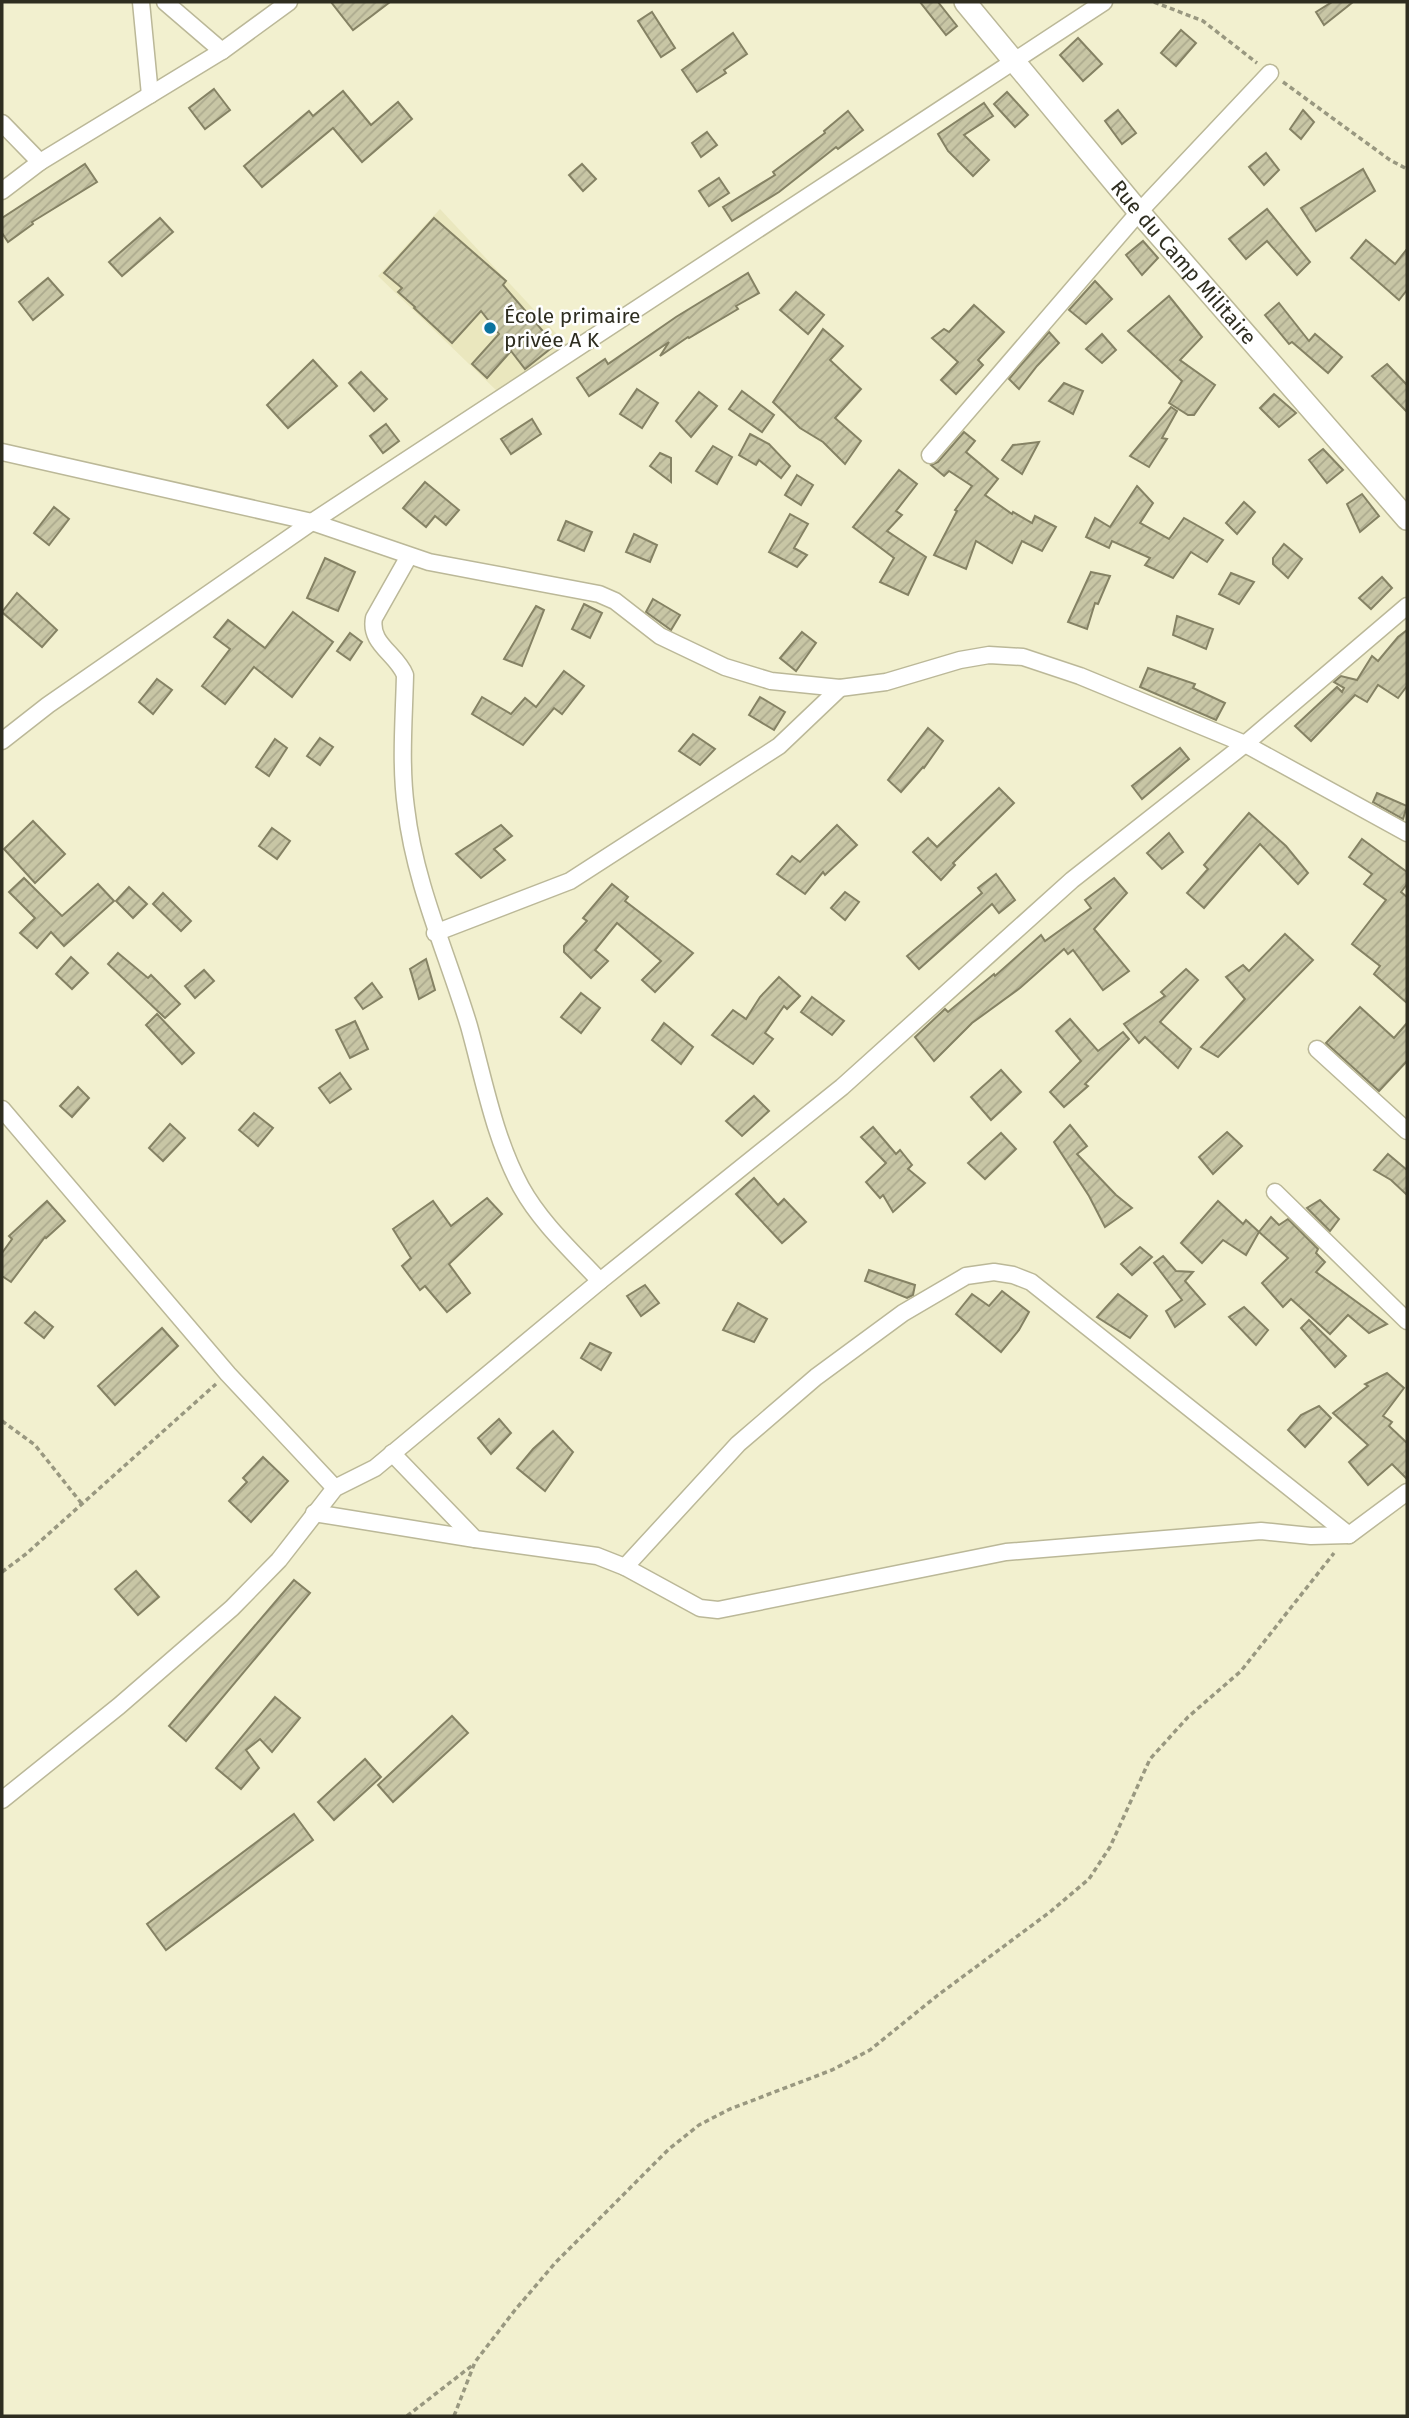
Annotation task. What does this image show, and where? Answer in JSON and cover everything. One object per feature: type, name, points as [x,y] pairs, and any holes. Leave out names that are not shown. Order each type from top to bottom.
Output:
[{"type":"street","points":[[141,2],[150,95]]},
{"type":"street","points":[[165,2],[222,51]]},
{"type":"street","points":[[2,191],[40,162],[222,51],[289,2]]},
{"type":"street","name":"Rue du Camp Militaire","points":[[965,2],[1139,212],[1407,519]]},
{"type":"street","points":[[2,741],[48,705],[312,522],[1104,2]]},
{"type":"street","points":[[930,455],[1139,212],[1270,73]]},
{"type":"street","points":[[2,122],[40,162]]},
{"type":"street","points":[[2,452],[312,522],[429,562],[599,594],[615,601],[660,636],[725,667],[771,681],[841,688],[886,682],[960,660],[989,656],[1023,657],[1080,676],[1245,744],[1407,833]]},
{"type":"street","points":[[409,556],[374,618],[372,629],[376,638],[401,665],[405,675],[402,752],[406,807],[416,865],[435,933],[468,1025],[493,1121],[521,1187],[542,1219],[600,1280]]},
{"type":"street","points":[[2,1800],[128,1698],[223,1616],[279,1560],[335,1488],[375,1468],[600,1280],[842,1087],[1072,880],[1245,744],[1407,606]]},
{"type":"street","points":[[435,933],[570,881],[779,746],[841,688]]},
{"type":"street","points":[[1317,1049],[1407,1131]]},
{"type":"street","points":[[2,1109],[228,1374],[335,1488]]},
{"type":"street","points":[[1275,1192],[1407,1321]]},
{"type":"street","points":[[625,1567],[738,1444],[816,1377],[903,1313],[966,1276],[994,1272],[1031,1282],[1349,1535]]},
{"type":"street","points":[[392,1453],[475,1539]]},
{"type":"street","points":[[314,1513],[597,1556],[625,1567],[701,1608],[718,1610],[1006,1552],[1262,1531],[1311,1536],[1349,1535],[1407,1492]]},
{"type":"path","points":[[2,1572],[228,1374]]},
{"type":"path","points":[[2,1421],[35,1445],[82,1504]]},
{"type":"path","points":[[407,2416],[475,2362],[556,2262],[669,2149],[699,2125],[730,2109],[832,2070],[870,2050],[1089,1879],[1110,1847],[1150,1759],[1188,1717],[1241,1671],[1349,1535]]},
{"type":"path","points":[[454,2416],[475,2362]]},
{"type":"shaded area","name":"École primaire privée A K","points":[[440,209],[566,344],[498,392],[378,276]]},
{"type":"building","points":[[331,2],[390,2],[353,30]]},
{"type":"building","points":[[920,2],[938,2],[957,26],[946,35]]},
{"type":"building","points":[[1332,2],[1353,2],[1324,25],[1316,12]]},
{"type":"building","points":[[652,12],[675,48],[661,57],[638,21]]},
{"type":"building","points":[[1181,30],[1196,43],[1176,66],[1161,53]]},
{"type":"building","points":[[733,33],[747,54],[724,70],[726,73],[697,92],[682,70]]},
{"type":"building","points":[[1078,38],[1102,64],[1083,81],[1060,55]]},
{"type":"building","points":[[214,89],[230,110],[205,129],[189,108]]},
{"type":"building","points":[[343,91],[371,125],[398,102],[412,119],[362,162],[333,128],[262,187],[244,166],[309,111],[313,116]]},
{"type":"building","points":[[1007,92],[1028,115],[1015,127],[994,104]]},
{"type":"building","points":[[984,103],[993,116],[964,135],[989,160],[973,176],[948,151],[938,134]]},
{"type":"building","points":[[1118,110],[1136,133],[1122,144],[1105,121]]},
{"type":"building","points":[[1303,110],[1314,122],[1301,139],[1290,129]]},
{"type":"building","points":[[848,111],[863,130],[838,149],[836,147],[779,192],[732,221],[723,207],[775,175],[773,172],[825,133],[824,131]]},
{"type":"building","points":[[707,132],[717,145],[701,157],[692,143]]},
{"type":"building","points":[[1266,153],[1279,170],[1264,185],[1249,167]]},
{"type":"building","points":[[85,164],[97,182],[32,222],[33,224],[8,242],[2,233],[2,218]]},
{"type":"building","points":[[582,164],[596,179],[583,191],[569,175]]},
{"type":"building","points":[[1363,169],[1375,191],[1316,231],[1301,208]]},
{"type":"building","points":[[719,178],[729,193],[709,206],[699,191]]},
{"type":"building","points":[[1267,209],[1310,262],[1297,275],[1267,241],[1246,259],[1229,239]]},
{"type":"building","points":[[160,218],[173,232],[122,276],[109,262]]},
{"type":"building","name":"École primaire privée A K","points":[[434,218],[506,281],[503,285],[555,345],[525,369],[511,351],[487,378],[472,364],[499,334],[481,311],[452,343],[398,292],[402,288],[384,273]]},
{"type":"building","points":[[1366,240],[1395,264],[1407,249],[1407,290],[1399,300],[1351,258]]},
{"type":"building","points":[[1143,241],[1158,258],[1142,275],[1126,255]]},
{"type":"building","points":[[748,273],[759,293],[736,306],[738,309],[660,356],[669,342],[589,396],[577,378],[605,359],[608,364],[676,317]]},
{"type":"building","points":[[48,278],[63,295],[33,320],[19,302]]},
{"type":"building","points":[[1095,281],[1112,299],[1086,324],[1069,310]]},
{"type":"building","points":[[796,292],[824,315],[808,334],[780,310]]},
{"type":"building","points":[[1169,296],[1202,337],[1180,360],[1215,385],[1194,415],[1188,415],[1169,403],[1182,381],[1128,331]]},
{"type":"building","points":[[1279,303],[1309,341],[1315,334],[1342,357],[1328,373],[1292,342],[1289,344],[1265,315]]},
{"type":"building","points":[[974,305],[1004,332],[978,360],[983,365],[956,394],[941,380],[958,362],[932,338],[944,329],[949,332]]},
{"type":"building","points":[[823,329],[843,346],[830,360],[861,389],[835,418],[861,441],[845,464],[823,442],[800,428],[773,402]]},
{"type":"building","points":[[1049,332],[1059,343],[1019,389],[1009,379]]},
{"type":"building","points":[[1102,334],[1116,350],[1102,363],[1086,349]]},
{"type":"building","points":[[313,360],[337,386],[288,428],[267,405]]},
{"type":"building","points":[[1387,364],[1407,385],[1407,412],[1372,376]]},
{"type":"building","points":[[361,372],[387,399],[374,411],[349,383]]},
{"type":"building","points":[[1064,383],[1083,391],[1073,414],[1049,401]]},
{"type":"building","points":[[637,389],[658,403],[642,428],[620,414]]},
{"type":"building","points":[[742,391],[774,415],[762,432],[729,409]]},
{"type":"building","points":[[699,392],[717,406],[691,437],[676,421]]},
{"type":"building","points":[[1274,394],[1296,413],[1279,427],[1260,408]]},
{"type":"building","points":[[1171,407],[1177,411],[1162,438],[1167,439],[1149,467],[1130,456]]},
{"type":"building","points":[[532,419],[541,434],[511,454],[501,439]]},
{"type":"building","points":[[386,424],[399,441],[383,453],[370,436]]},
{"type":"building","points":[[964,432],[975,441],[966,452],[998,479],[985,495],[1012,514],[1013,512],[1032,523],[1035,516],[1056,527],[1042,551],[1022,541],[1012,563],[976,541],[966,569],[934,555],[957,511],[955,510],[972,486],[949,471],[944,476],[931,465],[938,462]]},
{"type":"building","points":[[750,434],[769,444],[790,466],[781,478],[759,460],[756,465],[739,455]]},
{"type":"building","points":[[1039,442],[1022,474],[1002,460],[1013,445]]},
{"type":"building","points":[[713,446],[732,457],[717,484],[696,471]]},
{"type":"building","points":[[1323,449],[1343,470],[1327,483],[1309,460]]},
{"type":"building","points":[[660,453],[671,458],[671,482],[650,466]]},
{"type":"building","points":[[899,470],[917,484],[896,511],[902,515],[887,531],[926,557],[908,595],[880,582],[894,558],[853,527]]},
{"type":"building","points":[[797,475],[813,485],[801,505],[785,495]]},
{"type":"building","points":[[425,482],[459,510],[446,525],[435,516],[426,527],[403,508]]},
{"type":"building","points":[[1137,486],[1153,503],[1140,523],[1169,539],[1184,518],[1223,540],[1207,562],[1191,552],[1173,578],[1145,565],[1150,558],[1112,541],[1109,548],[1086,537],[1095,518],[1110,527]]},
{"type":"building","points":[[1362,494],[1379,516],[1360,532],[1347,504]]},
{"type":"building","points":[[1244,502],[1255,512],[1237,534],[1226,523]]},
{"type":"building","points":[[54,507],[69,519],[49,545],[34,533]]},
{"type":"building","points":[[790,514],[808,524],[794,548],[807,555],[797,567],[769,552]]},
{"type":"building","points":[[566,521],[592,532],[584,551],[558,540]]},
{"type":"building","points":[[634,534],[657,545],[650,562],[626,552]]},
{"type":"building","points":[[1284,544],[1302,559],[1288,578],[1273,564],[1273,558]]},
{"type":"building","points":[[325,558],[355,572],[338,611],[307,598]]},
{"type":"building","points":[[1091,572],[1110,576],[1098,604],[1095,603],[1087,629],[1068,622]]},
{"type":"building","points":[[1231,573],[1254,582],[1239,604],[1219,594]]},
{"type":"building","points":[[1382,577],[1392,588],[1371,609],[1359,598]]},
{"type":"building","points":[[17,593],[57,630],[42,647],[2,612]]},
{"type":"building","points":[[653,599],[680,615],[671,630],[646,612]]},
{"type":"building","points":[[584,604],[602,613],[590,638],[572,629]]},
{"type":"building","points":[[536,606],[544,610],[522,666],[504,659]]},
{"type":"building","points":[[293,612],[333,642],[292,697],[254,667],[225,704],[202,686],[230,649],[214,637],[228,620],[265,648]]},
{"type":"building","points":[[1177,616],[1213,629],[1206,649],[1173,635]]},
{"type":"building","points":[[1407,630],[1407,686],[1398,698],[1378,685],[1367,702],[1355,695],[1311,741],[1295,726],[1337,687],[1342,692],[1344,688],[1334,682],[1341,676],[1357,680],[1372,656],[1378,661]]},
{"type":"building","points":[[802,632],[816,643],[796,671],[780,658]]},
{"type":"building","points":[[350,633],[362,642],[350,660],[337,651]]},
{"type":"building","points":[[1148,668],[1195,684],[1193,688],[1225,703],[1216,720],[1140,687]]},
{"type":"building","points":[[564,671],[584,686],[562,714],[554,708],[523,745],[472,714],[482,697],[511,714],[525,698],[536,707]]},
{"type":"building","points":[[157,679],[172,690],[153,714],[139,702]]},
{"type":"building","points":[[760,697],[785,712],[774,730],[749,715]]},
{"type":"building","points":[[928,728],[943,741],[924,768],[901,792],[888,780]]},
{"type":"building","points":[[693,734],[715,749],[700,765],[679,751]]},
{"type":"building","points":[[320,738],[333,747],[320,765],[307,756]]},
{"type":"building","points":[[275,739],[287,748],[269,776],[256,767]]},
{"type":"building","points":[[1180,748],[1189,759],[1142,799],[1132,786]]},
{"type":"building","points":[[999,788],[1014,803],[953,863],[955,865],[941,880],[913,852],[928,838],[937,847]]},
{"type":"building","points":[[1377,793],[1407,806],[1403,819],[1373,802]]},
{"type":"building","points":[[1249,813],[1286,846],[1308,873],[1298,884],[1260,844],[1204,908],[1187,893],[1208,869],[1204,865]]},
{"type":"building","points":[[33,821],[65,854],[35,883],[4,849]]},
{"type":"building","points":[[501,825],[512,836],[494,849],[505,860],[481,878],[456,854]]},
{"type":"building","points":[[837,825],[857,845],[825,875],[823,872],[805,894],[777,874],[792,856],[800,862]]},
{"type":"building","points":[[272,828],[290,841],[277,859],[259,846]]},
{"type":"building","points":[[1169,833],[1183,852],[1162,869],[1147,853]]},
{"type":"building","points":[[1362,839],[1407,872],[1407,884],[1401,892],[1407,897],[1407,1003],[1374,974],[1380,966],[1352,944],[1386,900],[1364,884],[1372,874],[1349,857]]},
{"type":"building","points":[[996,874],[1015,900],[999,913],[992,904],[919,969],[907,956],[982,893],[978,888]]},
{"type":"building","points":[[24,878],[62,916],[98,884],[114,901],[64,946],[51,932],[37,948],[20,933],[35,918],[9,892]]},
{"type":"building","points":[[1114,878],[1127,893],[1094,929],[1129,971],[1103,990],[1073,950],[1068,954],[1064,949],[1020,988],[972,1023],[934,1061],[915,1037],[945,1009],[948,1012],[994,974],[995,976],[1041,935],[1045,941],[1091,908],[1085,900]]},
{"type":"building","points":[[612,884],[628,897],[625,901],[693,953],[655,992],[642,980],[661,961],[617,923],[595,950],[608,961],[591,978],[564,952],[564,946],[587,921],[583,918]]},
{"type":"building","points":[[129,887],[147,904],[133,918],[116,901]]},
{"type":"building","points":[[845,892],[859,902],[845,920],[831,908]]},
{"type":"building","points":[[163,893],[191,921],[181,931],[153,904]]},
{"type":"building","points":[[1285,934],[1313,960],[1218,1057],[1201,1047],[1245,999],[1226,977],[1243,965],[1249,971]]},
{"type":"building","points":[[118,953],[148,978],[151,975],[180,1004],[165,1018],[108,964]]},
{"type":"building","points":[[71,957],[88,973],[72,989],[56,974]]},
{"type":"building","points":[[426,959],[435,990],[419,999],[410,969]]},
{"type":"building","points":[[1186,969],[1198,980],[1160,1022],[1191,1049],[1178,1068],[1145,1037],[1139,1043],[1124,1024],[1165,996],[1161,992]]},
{"type":"building","points":[[204,970],[214,981],[195,998],[185,986]]},
{"type":"building","points":[[779,977],[800,996],[787,1009],[784,1006],[765,1033],[773,1039],[753,1064],[712,1035],[733,1010],[746,1019],[760,997]]},
{"type":"building","points":[[372,983],[382,997],[363,1009],[355,998]]},
{"type":"building","points":[[581,993],[600,1008],[581,1033],[561,1017]]},
{"type":"building","points":[[812,997],[844,1021],[832,1035],[801,1012]]},
{"type":"building","points":[[1360,1007],[1394,1038],[1407,1023],[1407,1061],[1379,1091],[1326,1043]]},
{"type":"building","points":[[157,1014],[194,1053],[182,1064],[146,1025]]},
{"type":"building","points":[[1070,1019],[1098,1051],[1123,1032],[1129,1039],[1085,1084],[1088,1086],[1064,1107],[1050,1092],[1081,1061],[1056,1031]]},
{"type":"building","points":[[355,1021],[368,1049],[350,1058],[336,1030]]},
{"type":"building","points":[[664,1023],[693,1047],[681,1064],[652,1040]]},
{"type":"building","points":[[1001,1070],[1021,1092],[991,1120],[971,1097]]},
{"type":"building","points":[[340,1073],[351,1089],[330,1103],[319,1088]]},
{"type":"building","points":[[78,1087],[89,1098],[72,1117],[60,1106]]},
{"type":"building","points":[[754,1096],[769,1111],[742,1136],[726,1121]]},
{"type":"building","points":[[254,1113],[273,1128],[258,1146],[239,1130]]},
{"type":"building","points":[[170,1124],[185,1138],[163,1161],[149,1148]]},
{"type":"building","points":[[1070,1125],[1087,1146],[1077,1154],[1132,1208],[1105,1227],[1089,1196],[1054,1142]]},
{"type":"building","points":[[873,1127],[896,1154],[900,1150],[912,1165],[908,1169],[925,1183],[893,1212],[883,1195],[880,1198],[866,1182],[886,1163],[861,1137]]},
{"type":"building","points":[[1227,1132],[1242,1146],[1213,1174],[1199,1157]]},
{"type":"building","points":[[1001,1133],[1016,1149],[985,1179],[968,1163]]},
{"type":"building","points":[[1388,1154],[1407,1170],[1407,1195],[1391,1180],[1374,1170]]},
{"type":"building","points":[[754,1178],[778,1205],[784,1199],[806,1222],[782,1243],[736,1194]]},
{"type":"building","points":[[487,1198],[502,1214],[449,1264],[470,1293],[447,1312],[425,1286],[420,1290],[402,1266],[411,1258],[393,1229],[433,1201],[451,1226]]},
{"type":"building","points":[[1320,1200],[1339,1219],[1330,1231],[1307,1208]]},
{"type":"building","points":[[47,1201],[65,1221],[45,1237],[11,1282],[2,1276],[2,1253],[12,1239],[9,1236]]},
{"type":"building","points":[[1218,1201],[1243,1224],[1246,1220],[1259,1232],[1246,1255],[1223,1240],[1202,1263],[1181,1243]]},
{"type":"building","points":[[1271,1217],[1279,1225],[1288,1219],[1318,1249],[1316,1253],[1325,1262],[1316,1272],[1387,1324],[1369,1333],[1348,1315],[1330,1334],[1291,1299],[1283,1307],[1262,1283],[1288,1258],[1259,1232]]},
{"type":"building","points":[[1140,1247],[1152,1257],[1132,1275],[1121,1264]]},
{"type":"building","points":[[1163,1256],[1176,1271],[1193,1272],[1185,1281],[1205,1304],[1175,1327],[1166,1311],[1182,1300],[1154,1263]]},
{"type":"building","points":[[869,1270],[915,1285],[913,1295],[907,1298],[865,1281]]},
{"type":"building","points":[[645,1285],[659,1303],[641,1316],[627,1296]]},
{"type":"building","points":[[1002,1291],[1029,1312],[1019,1330],[1001,1352],[956,1314],[972,1294],[989,1306]]},
{"type":"building","points":[[1118,1294],[1147,1316],[1130,1338],[1097,1317]]},
{"type":"building","points":[[738,1303],[767,1319],[754,1342],[723,1330]]},
{"type":"building","points":[[1244,1307],[1268,1330],[1256,1345],[1229,1317]]},
{"type":"building","points":[[35,1312],[53,1327],[44,1338],[25,1323]]},
{"type":"building","points":[[1309,1320],[1346,1356],[1335,1367],[1301,1328]]},
{"type":"building","points":[[162,1328],[178,1346],[115,1405],[98,1386]]},
{"type":"building","points":[[590,1343],[611,1353],[601,1370],[581,1358]]},
{"type":"building","points":[[1387,1373],[1404,1388],[1383,1416],[1392,1422],[1389,1426],[1407,1443],[1407,1479],[1392,1464],[1368,1485],[1349,1462],[1368,1445],[1333,1413],[1368,1386],[1365,1384]]},
{"type":"building","points":[[1319,1406],[1331,1418],[1305,1447],[1288,1430],[1301,1415]]},
{"type":"building","points":[[499,1419],[511,1433],[491,1454],[478,1438]]},
{"type":"building","points":[[553,1431],[573,1452],[545,1491],[517,1468]]},
{"type":"building","points":[[263,1457],[288,1481],[251,1522],[229,1501],[247,1482],[243,1478]]},
{"type":"building","points":[[136,1571],[159,1597],[138,1615],[115,1589]]},
{"type":"building","points":[[294,1580],[310,1593],[186,1741],[169,1726]]},
{"type":"building","points":[[275,1697],[300,1718],[272,1752],[260,1739],[246,1750],[259,1768],[241,1789],[216,1768]]},
{"type":"building","points":[[452,1716],[468,1733],[393,1802],[378,1785]]},
{"type":"building","points":[[365,1759],[381,1777],[334,1820],[318,1802]]},
{"type":"building","points":[[294,1814],[313,1840],[166,1950],[147,1924]]},
{"type":"place","name":"École primaire privée A K","points":[[490,328]]}]
